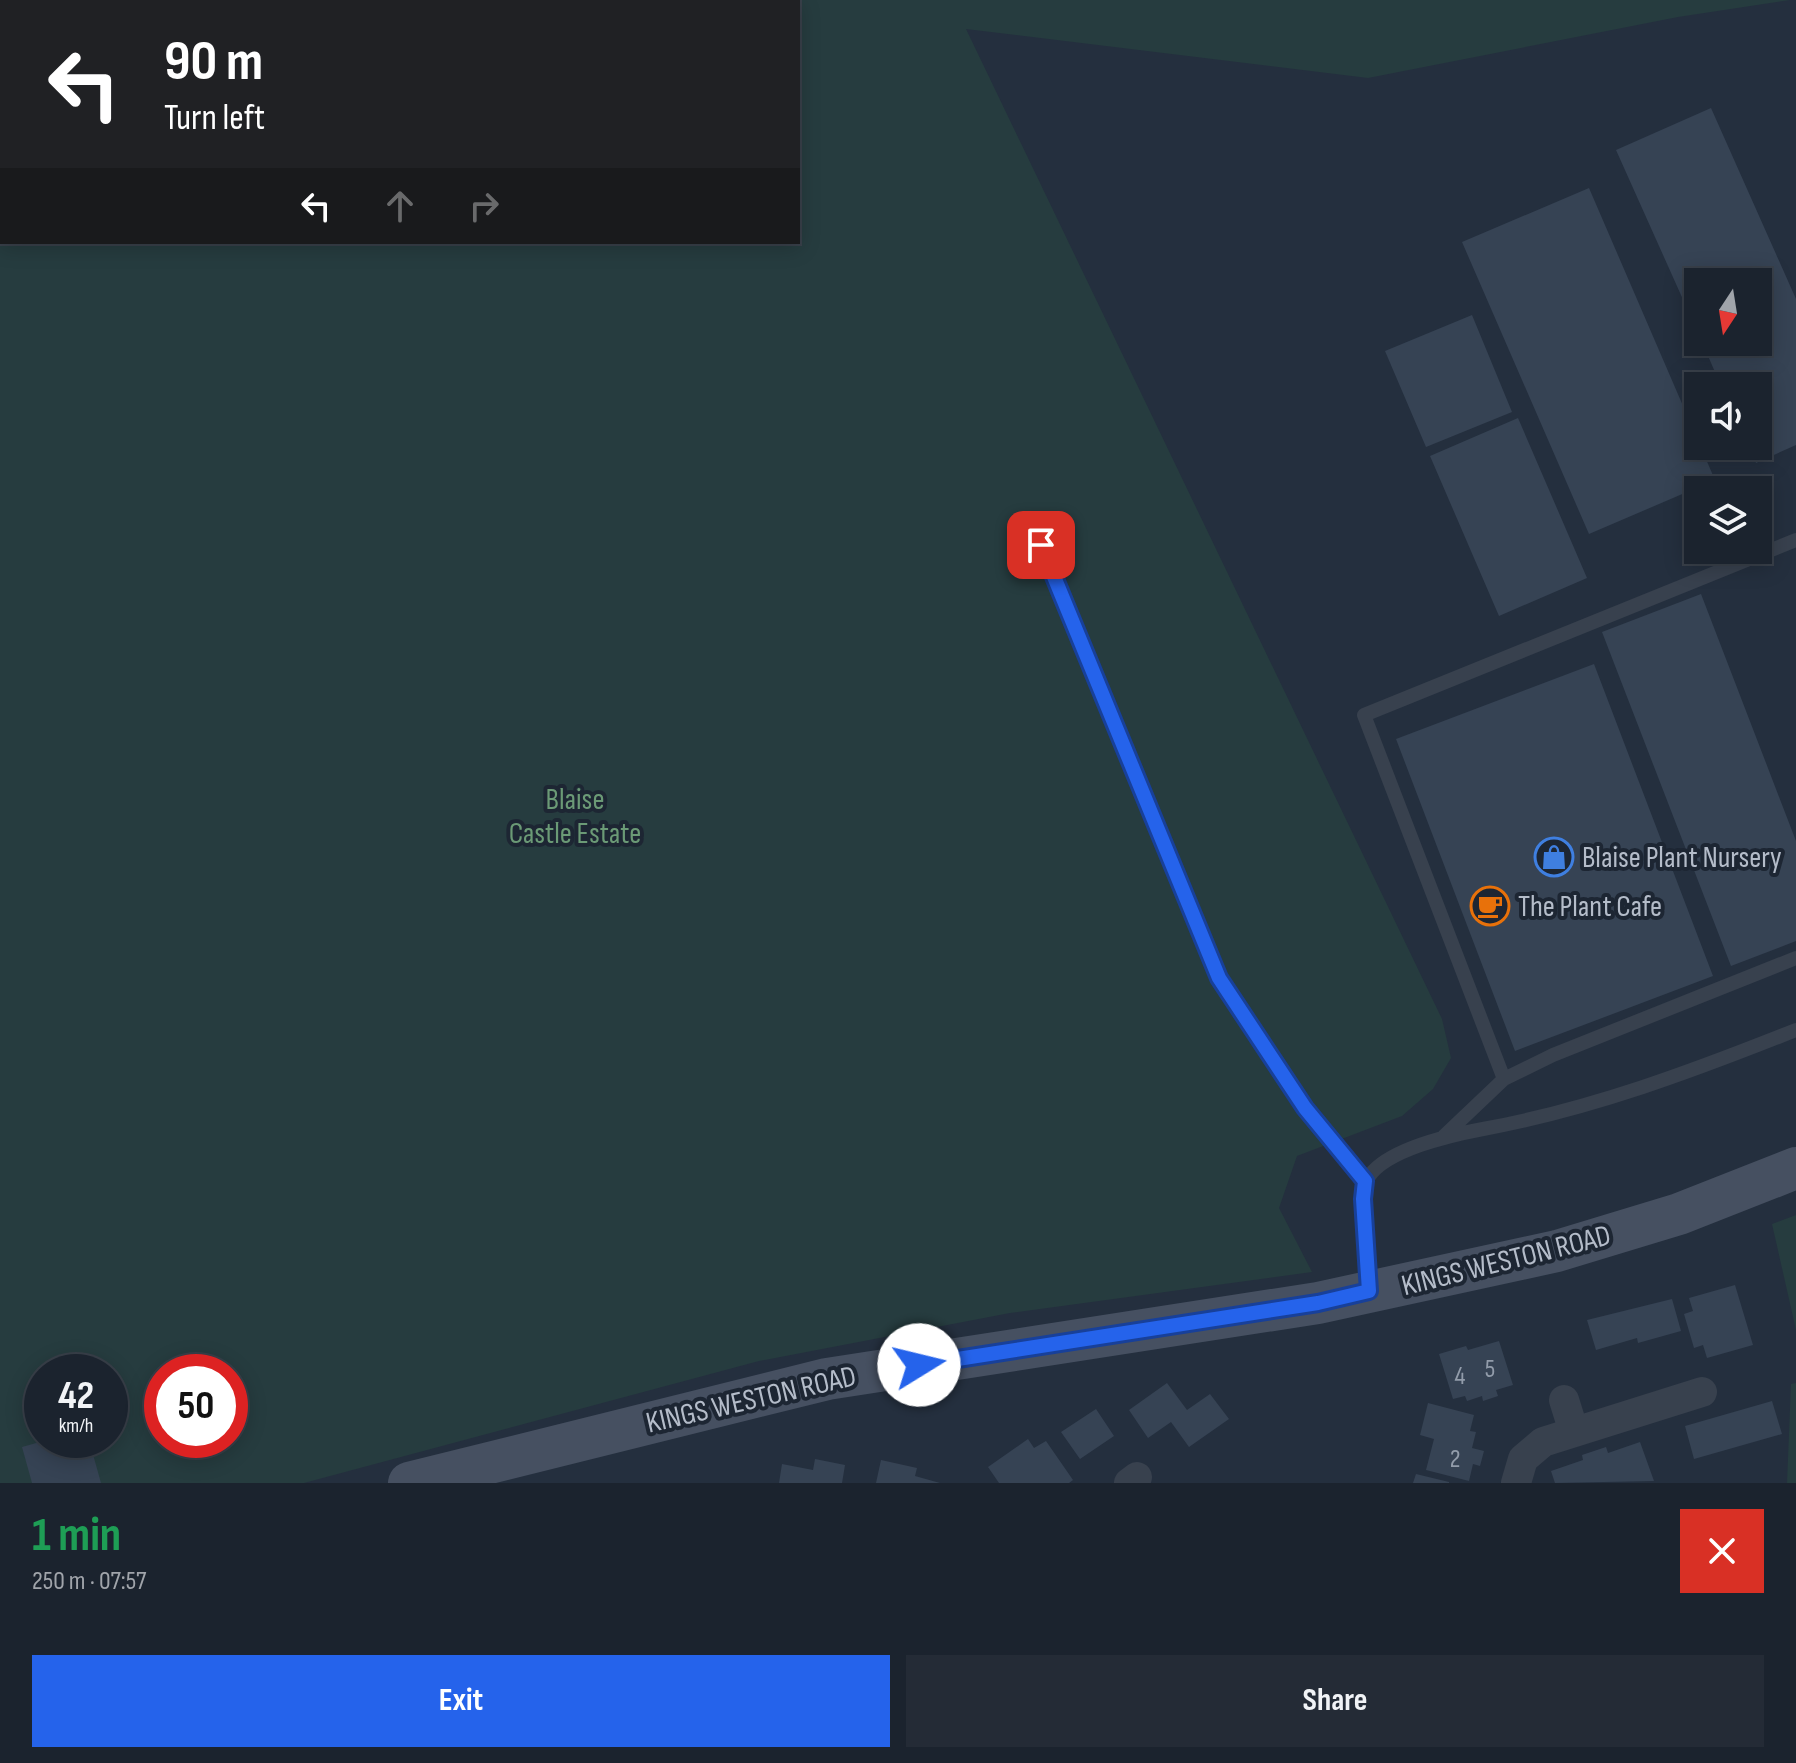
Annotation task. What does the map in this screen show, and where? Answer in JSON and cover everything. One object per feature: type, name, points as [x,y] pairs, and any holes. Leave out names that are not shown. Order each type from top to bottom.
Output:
[{"type":"main road","name":"KINGS WESTON ROAD","points":[[409,1483],[827,1379],[1318,1303],[1557,1251],[1679,1214],[1796,1168]]},
{"type":"street","points":[[1516,1483],[1520,1465],[1531,1449],[1543,1442],[1702,1392]]},
{"type":"street","points":[[1564,1400],[1574,1432]]},
{"type":"lane","points":[[1504,1079],[1364,715],[1796,540]]},
{"type":"lane","points":[[1041,545],[1219,978],[1305,1108],[1365,1181]]},
{"type":"lane","points":[[1444,1137],[1504,1079],[1553,1055],[1796,958]]},
{"type":"lane","points":[[1369,1291],[1363,1199],[1365,1181],[1377,1165],[1444,1137],[1562,1114],[1679,1077],[1796,1030]]},
{"type":"green space","name":"Blaise Castle Estate","points":[[800,0],[1790,0],[1678,17],[1368,78],[966,29],[1442,1019],[1451,1058],[1433,1089],[1402,1116],[1297,1156],[1279,1208],[1312,1272],[1010,1313],[759,1361],[304,1483],[0,1483],[0,244],[800,244]]},
{"type":"green space","points":[[1796,1215],[1796,1330],[1772,1224]]},
{"type":"green space","points":[[1796,1383],[1796,1483],[1787,1483],[1791,1384]]},
{"type":"building","points":[[1711,108],[1796,299],[1796,445],[1772,456],[1772,372],[1715,372],[1708,356],[1772,356],[1772,268],[1684,268],[1684,302],[1616,150]]},
{"type":"building","points":[[1589,188],[1684,408],[1684,460],[1706,460],[1713,476],[1684,476],[1684,493],[1589,534],[1462,242]]},
{"type":"building","points":[[1472,315],[1512,412],[1426,447],[1385,351]]},
{"type":"building","points":[[1518,418],[1587,578],[1499,616],[1430,456]]},
{"type":"building","points":[[1701,594],[1796,841],[1796,941],[1731,966],[1602,632]]},
{"type":"building","name":"Blaise Plant Nursery","points":[[1594,664],[1713,976],[1515,1051],[1396,739]]},
{"type":"building","points":[[1735,1285],[1753,1345],[1707,1358],[1703,1345],[1694,1348],[1684,1314],[1693,1311],[1689,1298]]},
{"type":"building","points":[[1672,1299],[1681,1331],[1638,1343],[1637,1338],[1596,1350],[1587,1320]]},
{"type":"building","points":[[1499,1341],[1513,1385],[1496,1390],[1498,1396],[1483,1401],[1482,1396],[1467,1401],[1465,1396],[1453,1399],[1439,1354]]},
{"type":"building","points":[[1167,1383],[1187,1410],[1210,1394],[1229,1419],[1189,1447],[1171,1422],[1148,1438],[1129,1410]]},
{"type":"building","points":[[1772,1401],[1782,1434],[1694,1459],[1685,1426]]},
{"type":"building","points":[[1428,1403],[1474,1415],[1470,1431],[1476,1432],[1472,1448],[1484,1451],[1480,1466],[1473,1464],[1469,1481],[1426,1470],[1434,1439],[1420,1435]]},
{"type":"building","points":[[1096,1409],[1114,1436],[1080,1459],[1061,1432]]},
{"type":"building","points":[[1028,1439],[1034,1448],[1046,1441],[1073,1480],[1069,1483],[999,1483],[988,1467]]},
{"type":"building","points":[[1640,1442],[1654,1481],[1555,1483],[1551,1471],[1583,1460],[1582,1455],[1606,1447],[1608,1453]]},
{"type":"building","points":[[25,1458],[94,1458],[101,1483],[32,1483]]},
{"type":"building","points":[[815,1459],[845,1465],[842,1483],[779,1483],[782,1464],[813,1470]]},
{"type":"building","points":[[881,1460],[917,1468],[915,1476],[940,1483],[876,1483]]},
{"type":"building","points":[[1416,1474],[1449,1482],[1449,1483],[1413,1483]]},
{"type":"place","name":"Blaise Plant Nursery","points":[[1554,857]]},
{"type":"place","name":"The Plant Cafe","points":[[1490,906]]},
{"type":"route","points":[[919,1365],[1318,1303],[1369,1291],[1363,1199],[1365,1181],[1305,1108],[1219,978],[1041,545]]}]
